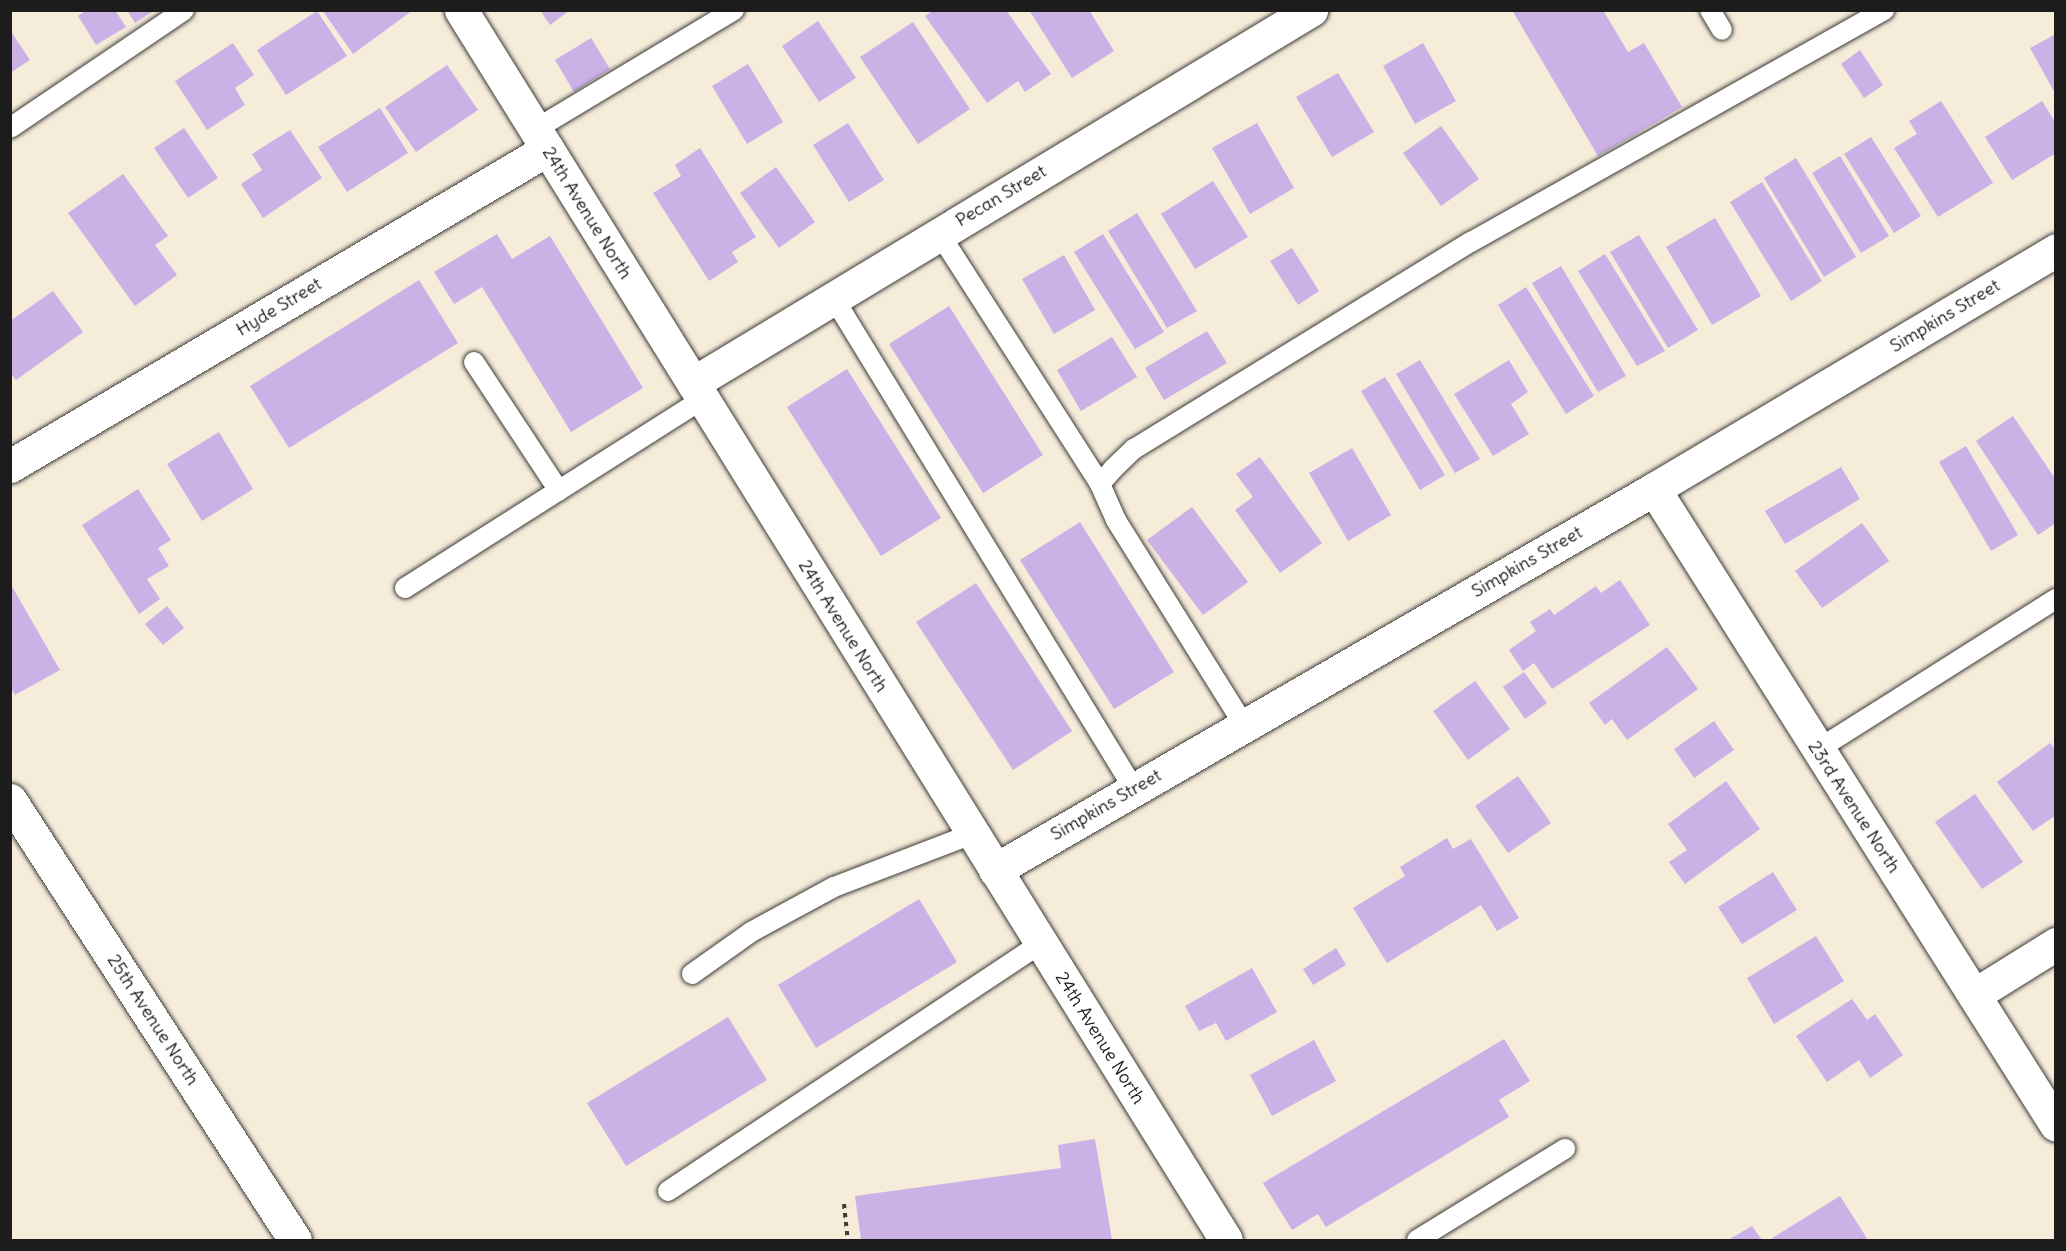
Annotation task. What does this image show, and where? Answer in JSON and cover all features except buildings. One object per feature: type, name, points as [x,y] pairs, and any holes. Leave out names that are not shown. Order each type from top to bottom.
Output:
[{"type":"street","name":"24th Avenue North","points":[[461,10],[975,833],[995,870],[1226,1240]]},
{"type":"street","name":"Pecan Street","points":[[698,391],[833,297],[1311,10]]},
{"type":"street","name":"Hyde Street","points":[[10,466],[542,139]]},
{"type":"street","name":"Simpkins Street","points":[[995,870],[1654,489],[2055,250]]},
{"type":"street","name":"23rd Avenue North","points":[[1654,489],[2055,1125]]},
{"type":"street","name":"25th Avenue North","points":[[10,800],[295,1240]]},
{"type":"street","points":[[1974,995],[2055,944]]},
{"type":"lane","points":[[10,128],[184,10]]},
{"type":"lane","points":[[542,139],[734,10]]},
{"type":"lane","points":[[1710,10],[1722,30]]},
{"type":"lane","points":[[1100,484],[1134,449],[1471,242],[1884,10]]},
{"type":"lane","points":[[939,233],[1100,484],[1116,520],[1244,724]]},
{"type":"lane","points":[[833,297],[1134,789]]},
{"type":"lane","points":[[474,362],[559,491]]},
{"type":"lane","points":[[405,588],[559,491],[698,391]]},
{"type":"lane","points":[[1817,750],[2055,599]]},
{"type":"lane","points":[[692,974],[751,932],[834,887],[975,833]]},
{"type":"lane","points":[[668,1191],[1041,943]]},
{"type":"lane","points":[[1417,1240],[1564,1149]]},
{"type":"path","points":[[844,1204],[848,1240]]}]
